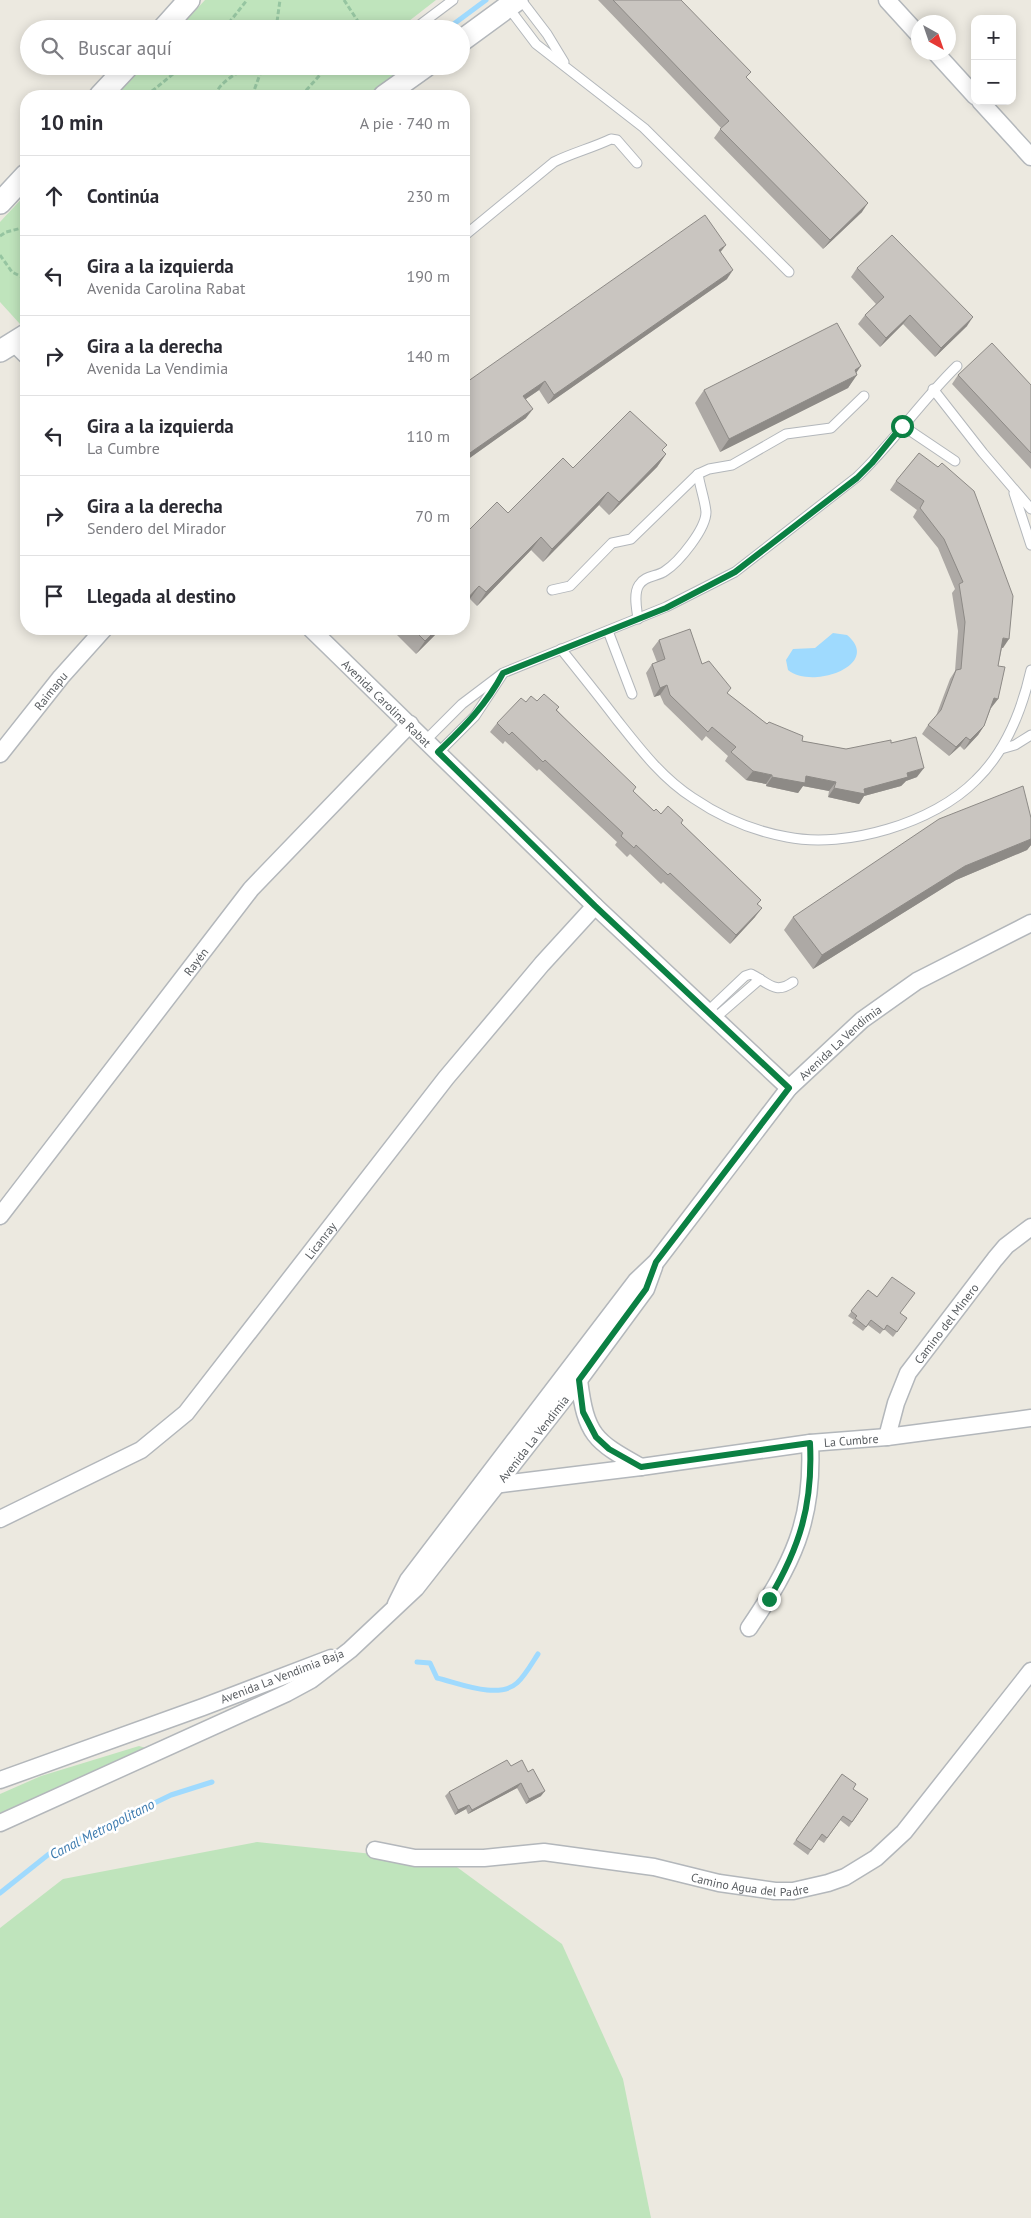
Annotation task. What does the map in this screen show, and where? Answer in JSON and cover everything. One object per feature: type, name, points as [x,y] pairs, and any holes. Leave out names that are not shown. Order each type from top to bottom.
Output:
[{"type":"street","points":[[171,20],[189,0]]},
{"type":"street","points":[[887,0],[911,26]]},
{"type":"street","points":[[470,34],[515,2]]},
{"type":"street","points":[[942,60],[971,92]]},
{"type":"street","points":[[106,90],[120,75]]},
{"type":"street","points":[[390,90],[407,75]]},
{"type":"street","points":[[984,105],[1031,157]]},
{"type":"street","points":[[0,203],[20,181]]},
{"type":"street","name":"Raimapu","points":[[0,754],[61,677],[99,635]]},
{"type":"street","name":"Avenida Carolina Rabat","points":[[317,635],[595,906],[789,1088]]},
{"type":"street","name":"Rayén","points":[[0,1216],[251,889],[410,724]]},
{"type":"street","name":"Licanray","points":[[0,1519],[141,1450],[186,1413],[446,1078],[542,964],[595,906]]},
{"type":"street","name":"Avenida La Vendimia","points":[[396,1604],[408,1580],[636,1281],[656,1262],[789,1088],[883,1004],[917,981],[1031,923]]},
{"type":"street","name":"Camino del Minero","points":[[887,1437],[896,1403],[908,1373],[995,1259],[1006,1246],[1031,1227]]},
{"type":"street","name":"Avenida La Vendimia","points":[[350,1650],[381,1622],[396,1604],[416,1588],[499,1484],[646,1289],[656,1262]]},
{"type":"street","points":[[579,1380],[583,1412],[596,1437],[609,1449],[641,1467]]},
{"type":"street","name":"La Cumbre","points":[[480,1486],[641,1467],[810,1443],[887,1437],[1031,1418]]},
{"type":"street","points":[[749,1628],[788,1568],[801,1536],[809,1501],[810,1443]]},
{"type":"street","name":"Avenida La Vendimia Baja","points":[[0,1823],[234,1718],[311,1680],[350,1650]]},
{"type":"street","name":"Avenida La Vendimia Baja","points":[[0,1780],[203,1707],[350,1650]]},
{"type":"street","name":"Camino Agua del Padre","points":[[376,1850],[416,1858],[484,1858],[544,1852],[654,1867],[720,1883],[775,1892],[793,1891],[828,1883],[853,1872],[876,1858],[904,1832],[1031,1671]]},
{"type":"street","name":"Avenida La Vendimia Baja","points":[[143,1727],[234,1718]]},
{"type":"lane","points":[[426,20],[453,0]]},
{"type":"lane","points":[[515,2],[536,44],[644,128],[789,272]]},
{"type":"lane","points":[[515,2],[547,34],[566,67]]},
{"type":"lane","points":[[470,231],[554,162],[564,157],[588,150],[610,139],[617,140],[637,163]]},
{"type":"lane","points":[[426,740],[462,704],[503,673],[666,608],[735,572],[857,478],[872,463],[933,389],[957,366]]},
{"type":"lane","points":[[933,389],[1031,508]]},
{"type":"lane","points":[[552,590],[570,586],[612,543],[631,539],[698,474],[709,469],[732,464],[786,434],[831,428],[864,396]]},
{"type":"lane","points":[[902,426],[954,461]]},
{"type":"lane","points":[[638,619],[636,598],[638,586],[646,578],[664,573],[677,561],[703,525],[706,514],[698,474]]},
{"type":"lane","points":[[1011,486],[1021,510],[1031,545]]},
{"type":"lane","points":[[608,631],[632,694]]},
{"type":"lane","points":[[561,649],[634,744],[671,782],[714,811],[746,825],[788,838],[820,839],[881,831],[925,815],[961,794],[976,781],[1001,749],[1021,706],[1031,670]]},
{"type":"lane","points":[[438,752],[475,716],[494,690],[503,673]]},
{"type":"lane","points":[[1001,749],[1031,735]]},
{"type":"lane","points":[[711,1015],[745,976],[752,974],[776,989],[784,989],[793,982]]},
{"type":"path","points":[[231,20],[248,0]]},
{"type":"path","points":[[277,20],[280,0]]},
{"type":"path","points":[[344,0],[357,20]]},
{"type":"path","points":[[153,90],[172,75]]},
{"type":"path","points":[[217,90],[223,83],[236,75]]},
{"type":"path","points":[[254,90],[260,75]]},
{"type":"path","points":[[306,90],[320,75]]},
{"type":"path","points":[[0,236],[6,232],[20,228]]},
{"type":"path","points":[[0,255],[12,272],[20,276]]},
{"type":"green space","points":[[205,0],[436,0],[410,20],[186,20]]},
{"type":"green space","points":[[136,75],[397,75],[376,90],[122,90]]},
{"type":"green space","points":[[20,200],[20,324],[0,302],[0,222]]},
{"type":"green space","points":[[139,1746],[146,1748],[0,1813],[0,1794],[41,1776]]},
{"type":"green space","points":[[257,1842],[450,1862],[562,1944],[623,2079],[651,2218],[0,2218],[0,1928],[63,1879]]},
{"type":"water","points":[[833,633],[847,635],[856,646],[856,656],[850,665],[827,676],[812,677],[799,675],[788,670],[786,660],[793,649],[815,648]]},
{"type":"building","points":[[613,0],[681,0],[751,72],[746,77],[868,203],[830,240],[720,129],[729,121]]},
{"type":"building","points":[[705,215],[726,245],[719,250],[733,270],[554,395],[545,381],[523,396],[533,409],[470,453],[470,380]]},
{"type":"building","points":[[892,235],[973,317],[941,348],[910,315],[886,338],[865,315],[884,297],[857,268]]},
{"type":"building","points":[[837,323],[861,366],[855,370],[857,375],[729,439],[704,390]]},
{"type":"building","points":[[992,343],[1031,385],[1031,453],[958,375]]},
{"type":"building","points":[[630,411],[667,445],[662,450],[666,454],[619,502],[608,492],[552,549],[541,537],[486,592],[479,586],[470,596],[470,529],[497,502],[508,513],[563,458],[573,468]]},
{"type":"building","points":[[919,453],[938,467],[942,463],[974,491],[1013,596],[1009,639],[1003,638],[998,666],[1005,667],[998,699],[994,698],[984,726],[970,740],[966,737],[956,747],[928,725],[941,710],[956,670],[961,669],[965,622],[959,584],[963,582],[944,539],[920,508],[924,501],[896,481]]},
{"type":"building","points":[[690,629],[702,664],[709,661],[731,688],[727,693],[767,724],[769,722],[803,736],[802,741],[846,749],[891,740],[891,743],[916,737],[924,768],[907,773],[908,777],[864,789],[865,794],[834,788],[836,782],[806,776],[805,783],[772,777],[772,775],[753,771],[731,752],[736,747],[712,727],[708,732],[670,695],[667,685],[660,688],[652,664],[665,659],[659,640]]},
{"type":"building","points":[[419,635],[431,635],[425,641]]},
{"type":"building","points":[[544,694],[559,707],[556,710],[636,787],[633,791],[654,811],[656,809],[661,814],[668,806],[683,820],[681,823],[761,900],[757,904],[762,908],[736,935],[670,873],[668,875],[636,845],[634,848],[621,836],[623,833],[545,760],[543,762],[512,732],[509,735],[497,723],[521,698],[526,702],[531,696],[537,701]]},
{"type":"building","points":[[1023,786],[1031,818],[1031,839],[965,866],[822,955],[793,917],[939,819]]},
{"type":"building","points":[[892,1277],[915,1293],[900,1313],[907,1318],[897,1332],[887,1325],[884,1330],[871,1320],[866,1327],[855,1318],[857,1316],[851,1311],[868,1290],[877,1297]]},
{"type":"building","points":[[507,1760],[511,1766],[522,1760],[528,1772],[533,1769],[545,1791],[529,1799],[521,1783],[472,1810],[469,1805],[458,1810],[449,1792]]},
{"type":"building","points":[[842,1774],[856,1784],[853,1789],[868,1799],[852,1822],[843,1816],[827,1838],[822,1834],[811,1850],[796,1840]]},
{"type":"waterway","points":[[459,20],[486,0]]},
{"type":"waterway","name":"Canal Metropolitano","points":[[417,1662],[430,1663],[437,1678],[478,1689],[500,1690],[509,1688],[517,1683],[538,1654]]},
{"type":"waterway","name":"Canal Metropolitano","points":[[0,1893],[49,1854],[171,1795],[212,1782]]},
{"type":"route","points":[[769,1599],[788,1568],[801,1536],[809,1501],[810,1443],[641,1467],[609,1449],[596,1437],[588,1425],[583,1412],[579,1380],[646,1289],[656,1262],[789,1088],[595,906],[438,752],[475,716],[494,690],[503,673],[517,665],[666,608],[735,572],[857,478],[872,463],[902,426]]}]
